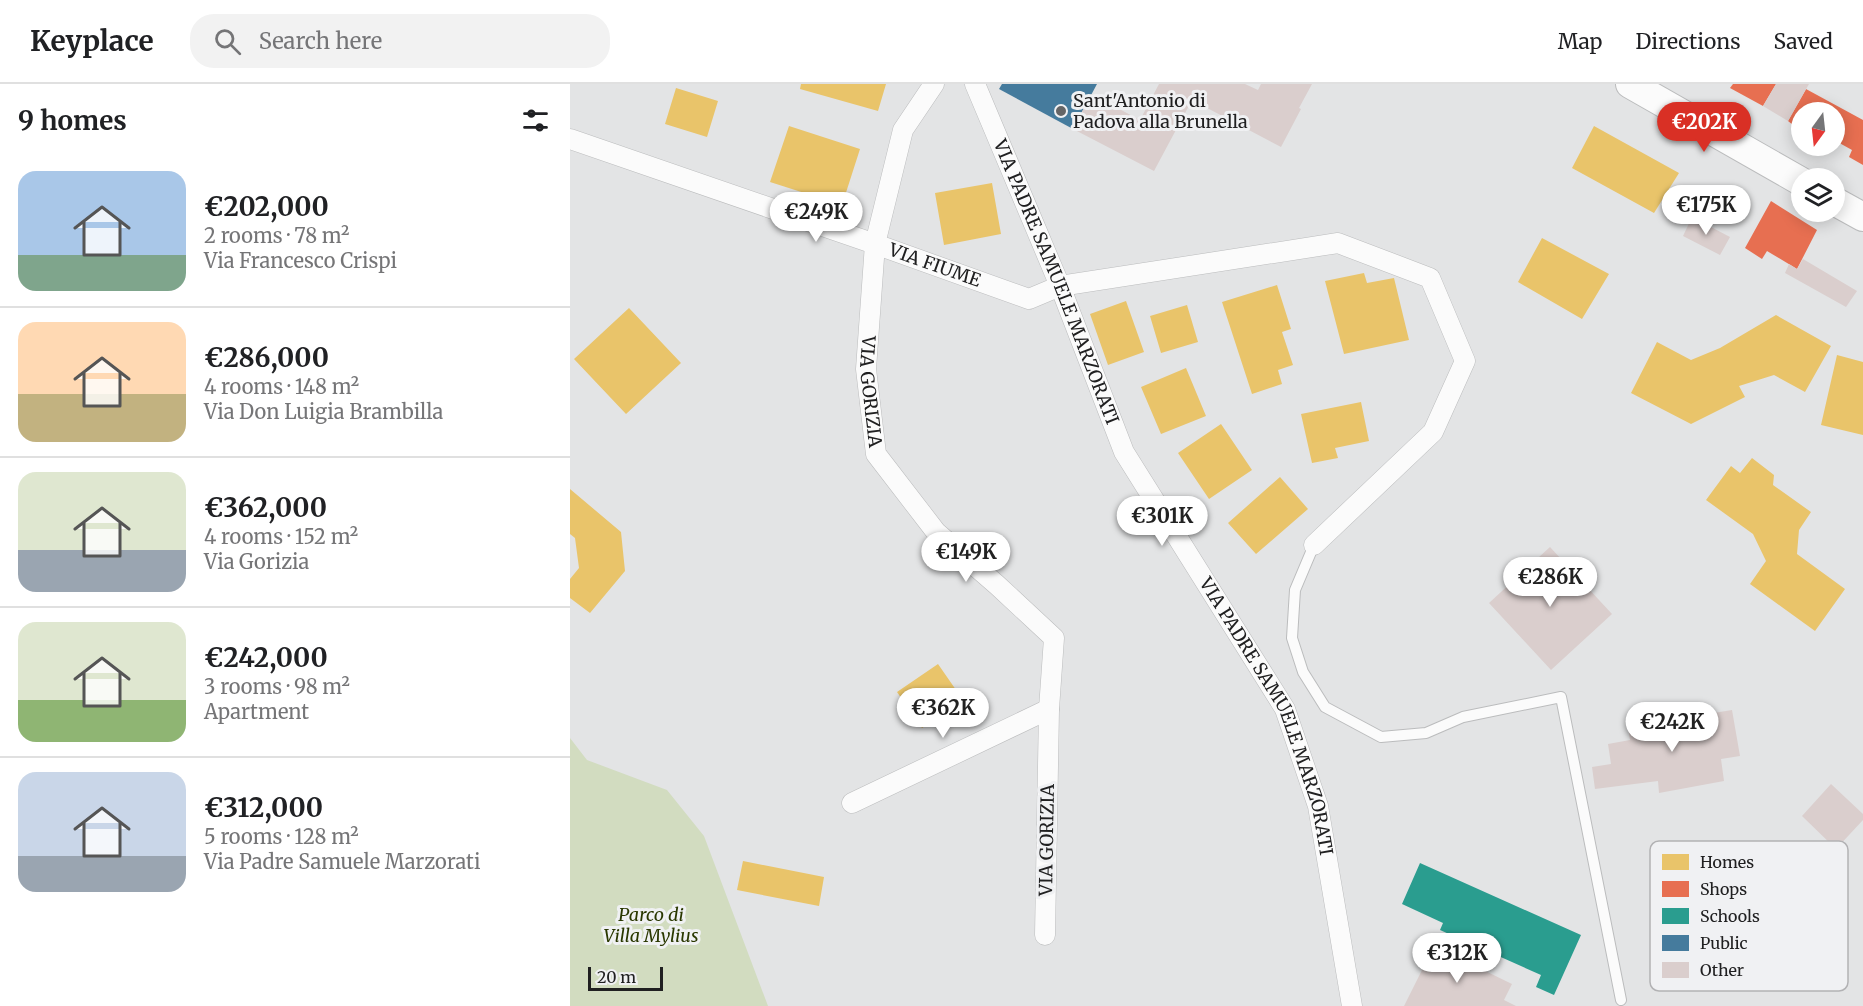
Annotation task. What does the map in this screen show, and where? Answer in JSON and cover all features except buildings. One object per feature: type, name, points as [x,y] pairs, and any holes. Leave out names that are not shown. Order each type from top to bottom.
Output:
[{"type":"street","name":"VIA GORIZIA","points":[[934,84],[903,130],[875,244],[866,369],[876,454],[936,532],[998,585],[1054,638],[1049,709],[1045,935]]},
{"type":"street","name":"VIA PADRE SAMUELE MARZORATI","points":[[975,84],[1060,286],[1124,452],[1285,709],[1318,806],[1352,1006]]},
{"type":"street","points":[[1630,84],[1791,176]]},
{"type":"street","name":"VIA FIUME","points":[[570,139],[1029,299],[1060,286],[1338,243],[1430,278],[1465,360],[1433,432],[1314,545]]},
{"type":"street","points":[[1845,207],[1863,217]]},
{"type":"street","points":[[852,803],[1049,709]]},
{"type":"lane","points":[[1314,545],[1295,590],[1292,638],[1304,672],[1325,706],[1381,737],[1426,733],[1462,717],[1562,697],[1621,1000]]},
{"type":"green space","name":"Parco di Villa Mylius","points":[[570,738],[587,760],[667,790],[704,836],[768,1006],[570,1006]]},
{"type":"place","name":"Sant'Antonio di Padova alla Brunella","points":[[1061,111]]}]
